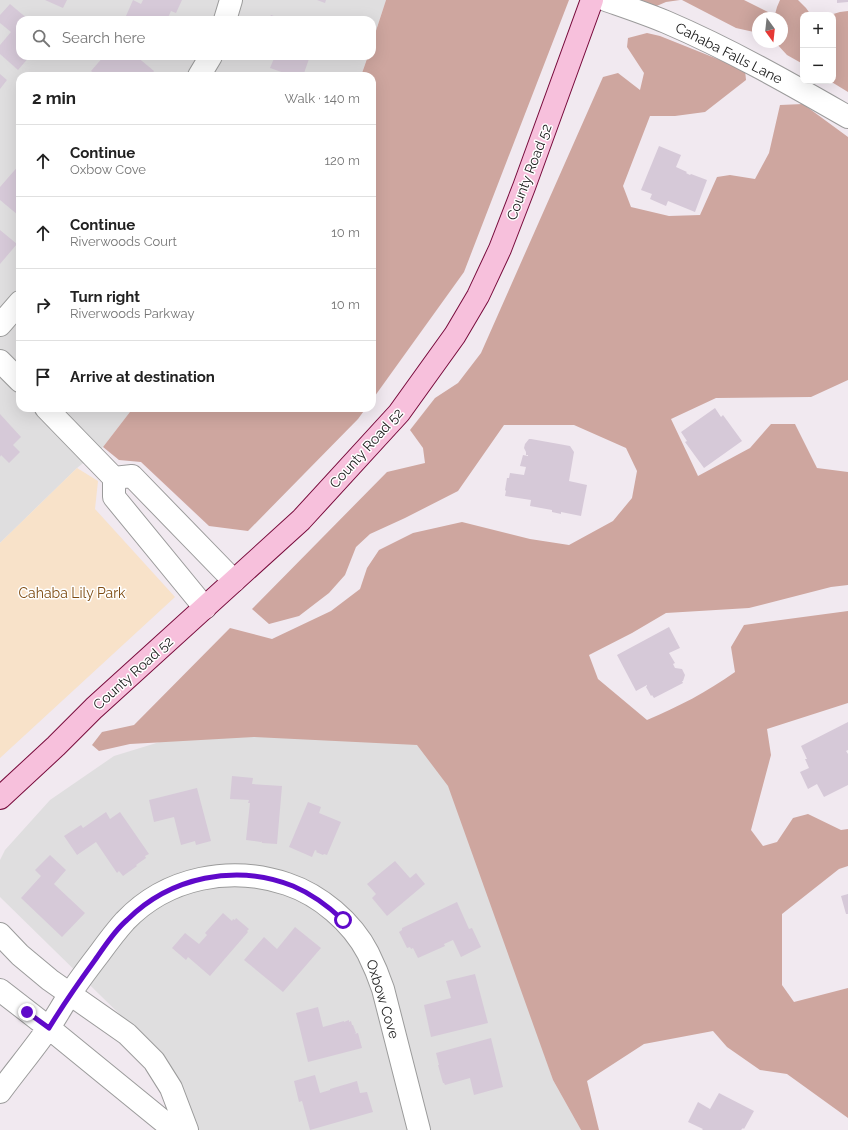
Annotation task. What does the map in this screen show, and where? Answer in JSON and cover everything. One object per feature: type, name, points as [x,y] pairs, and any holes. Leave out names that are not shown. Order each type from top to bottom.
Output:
[{"type":"main road","name":"County Road 52","points":[[0,798],[94,708],[301,520],[399,413],[455,335],[478,296],[500,249],[597,0]]},
{"type":"street","points":[[226,16],[231,0]]},
{"type":"street","name":"Cahaba Falls Lane","points":[[597,0],[665,22],[724,48],[848,117]]},
{"type":"street","points":[[201,72],[209,60]]},
{"type":"street","points":[[0,325],[16,307]]},
{"type":"street","points":[[0,361],[16,377]]},
{"type":"street","points":[[50,412],[114,478],[114,497],[205,608]]},
{"type":"street","points":[[114,478],[132,476],[234,581]]},
{"type":"street","name":"Oxbow Cove","points":[[0,1092],[49,1028],[70,994],[113,935],[126,920],[141,907],[157,896],[194,880],[213,876],[254,876],[267,878],[293,886],[328,906],[343,920],[368,952],[383,989],[419,1130]]},
{"type":"street","points":[[0,934],[20,956],[70,994],[127,1034],[154,1061],[171,1088],[188,1130]]},
{"type":"street","points":[[0,990],[174,1130]]},
{"type":"shaded area","points":[[0,0],[386,0],[376,31],[376,16],[16,16],[16,60],[367,60],[362,72],[16,72],[16,412],[130,412],[103,447],[77,468],[0,543]]},
{"type":"shaded area","points":[[386,0],[569,0],[464,272],[376,394],[376,72],[362,72],[367,60],[376,60],[376,31]]},
{"type":"shaded area","points":[[639,0],[680,0],[666,2],[652,8]]},
{"type":"shaded area","points":[[682,0],[744,0],[768,12],[752,12],[752,32],[736,28]]},
{"type":"shaded area","points":[[780,0],[798,0],[809,12],[800,12],[800,62],[787,55],[781,48],[788,48],[788,12],[776,12]]},
{"type":"shaded area","points":[[848,11],[848,92],[835,84],[836,13]]},
{"type":"shaded area","points":[[647,33],[660,36],[745,70],[746,80],[705,112],[675,116],[650,116],[623,186],[631,207],[669,216],[700,215],[717,177],[730,175],[755,179],[769,153],[780,105],[803,104],[848,137],[848,380],[811,397],[716,398],[671,419],[698,476],[750,448],[771,424],[795,424],[817,468],[848,472],[848,585],[831,587],[749,608],[666,613],[632,633],[589,655],[598,679],[647,720],[692,699],[735,672],[731,647],[744,625],[848,611],[848,703],[767,729],[771,755],[751,830],[763,846],[777,842],[793,818],[808,814],[841,830],[848,829],[848,866],[839,869],[782,914],[782,985],[794,1002],[848,988],[848,1118],[787,1074],[760,1070],[727,1047],[713,1031],[644,1044],[587,1081],[599,1130],[581,1130],[553,1080],[448,786],[417,745],[254,737],[130,744],[99,751],[92,745],[102,732],[134,725],[230,628],[272,639],[331,611],[360,589],[367,568],[379,550],[413,533],[462,522],[530,539],[569,545],[613,521],[632,498],[637,471],[626,448],[574,425],[504,425],[458,491],[370,534],[356,547],[345,575],[329,593],[299,616],[269,624],[252,609],[387,472],[425,463],[423,448],[410,430],[435,398],[458,383],[481,353],[603,77],[618,73],[640,90],[644,73],[627,47],[628,38]]},
{"type":"shaded area","points":[[130,412],[363,412],[358,419],[248,531],[209,526],[141,462],[119,460],[103,447]]},
{"type":"shaded area","points":[[434,724],[553,1080],[581,1130],[194,1130],[150,1044],[0,897],[0,860],[5,850],[50,800],[114,756],[189,733]]},
{"type":"green space","name":"Cahaba Lily Park","points":[[77,468],[98,481],[95,509],[175,597],[0,758],[0,543]]},
{"type":"building","points":[[45,0],[67,0],[63,8]]},
{"type":"building","points":[[133,0],[141,4],[143,0],[182,0],[176,13],[171,11],[169,16],[126,16]]},
{"type":"building","points":[[317,0],[326,0],[325,3]]},
{"type":"building","points":[[837,0],[848,0],[848,2],[837,3]]},
{"type":"building","points":[[10,4],[24,16],[16,16],[16,60],[27,60],[18,70],[0,54],[0,45],[11,32],[0,23],[0,15]]},
{"type":"building","points":[[101,60],[141,60],[154,71],[92,72],[91,71]]},
{"type":"building","points":[[273,60],[309,60],[304,72],[282,72],[270,68]]},
{"type":"building","points":[[0,74],[7,80],[0,89]]},
{"type":"building","points":[[659,146],[681,155],[676,167],[690,175],[691,174],[707,180],[695,212],[668,201],[666,206],[650,199],[652,194],[641,190]]},
{"type":"building","points":[[16,169],[16,213],[0,200],[0,187]]},
{"type":"building","points":[[0,230],[16,243],[16,245],[0,264]]},
{"type":"building","points":[[715,408],[721,417],[723,415],[742,441],[704,468],[685,442],[687,441],[681,432]]},
{"type":"building","points":[[0,414],[21,437],[13,445],[20,452],[9,463],[1,455],[0,457]]},
{"type":"building","points":[[529,439],[570,446],[574,452],[569,481],[587,485],[581,516],[561,512],[561,514],[552,512],[552,510],[530,506],[531,500],[505,496],[507,478],[509,478],[510,473],[524,475],[526,467],[520,466],[523,455],[528,456],[526,455],[524,448]]},
{"type":"building","points":[[669,627],[680,648],[669,653],[675,663],[673,664],[675,668],[682,669],[685,675],[682,681],[683,683],[654,698],[652,695],[651,696],[646,687],[647,685],[636,691],[617,655]]},
{"type":"building","points":[[848,722],[848,750],[846,751],[848,754],[848,785],[824,797],[817,784],[808,789],[800,772],[809,768],[801,746]]},
{"type":"building","points":[[232,776],[253,778],[252,784],[282,786],[277,844],[246,840],[250,803],[248,803],[249,800],[230,799]]},
{"type":"building","points":[[197,788],[211,841],[196,845],[195,841],[181,845],[174,817],[154,822],[149,800]]},
{"type":"building","points":[[308,802],[321,807],[319,813],[341,822],[327,855],[323,855],[315,850],[312,857],[289,847]]},
{"type":"building","points":[[106,812],[110,819],[120,812],[149,854],[136,865],[137,866],[123,876],[119,871],[117,873],[96,842],[77,855],[64,836],[81,825],[83,828]]},
{"type":"building","points":[[50,855],[66,870],[54,884],[85,913],[62,937],[21,898],[41,876],[35,870]]},
{"type":"building","points":[[395,861],[410,878],[416,873],[425,884],[387,916],[372,898],[376,894],[367,884]]},
{"type":"building","points":[[848,894],[848,914],[846,914],[841,896]]},
{"type":"building","points":[[457,902],[469,929],[472,928],[481,947],[461,957],[453,940],[444,944],[445,946],[418,958],[413,948],[407,948],[399,932],[402,928]]},
{"type":"building","points":[[223,913],[232,921],[236,918],[249,929],[210,976],[188,957],[186,960],[172,948],[185,933],[199,944],[207,935],[205,933]]},
{"type":"building","points":[[295,927],[321,948],[283,992],[244,960],[264,937],[277,949]]},
{"type":"building","points":[[475,974],[488,1023],[431,1037],[424,1005],[451,998],[446,981]]},
{"type":"building","points":[[318,1007],[323,1027],[344,1021],[351,1021],[356,1033],[354,1034],[358,1033],[362,1048],[308,1062],[296,1013]]},
{"type":"building","points":[[491,1038],[503,1087],[474,1095],[470,1078],[445,1085],[443,1083],[436,1053]]},
{"type":"building","points":[[315,1075],[320,1093],[357,1081],[360,1093],[367,1092],[373,1112],[310,1130],[302,1101],[299,1102],[294,1081]]},
{"type":"building","points":[[719,1093],[754,1111],[744,1129],[702,1130],[703,1129],[688,1122],[698,1102],[710,1109]]},
{"type":"route","points":[[27,1012],[49,1028],[70,994],[113,935],[126,920],[157,896],[194,880],[213,876],[233,875],[254,876],[274,880],[293,886],[311,895],[328,906],[343,920]]}]
